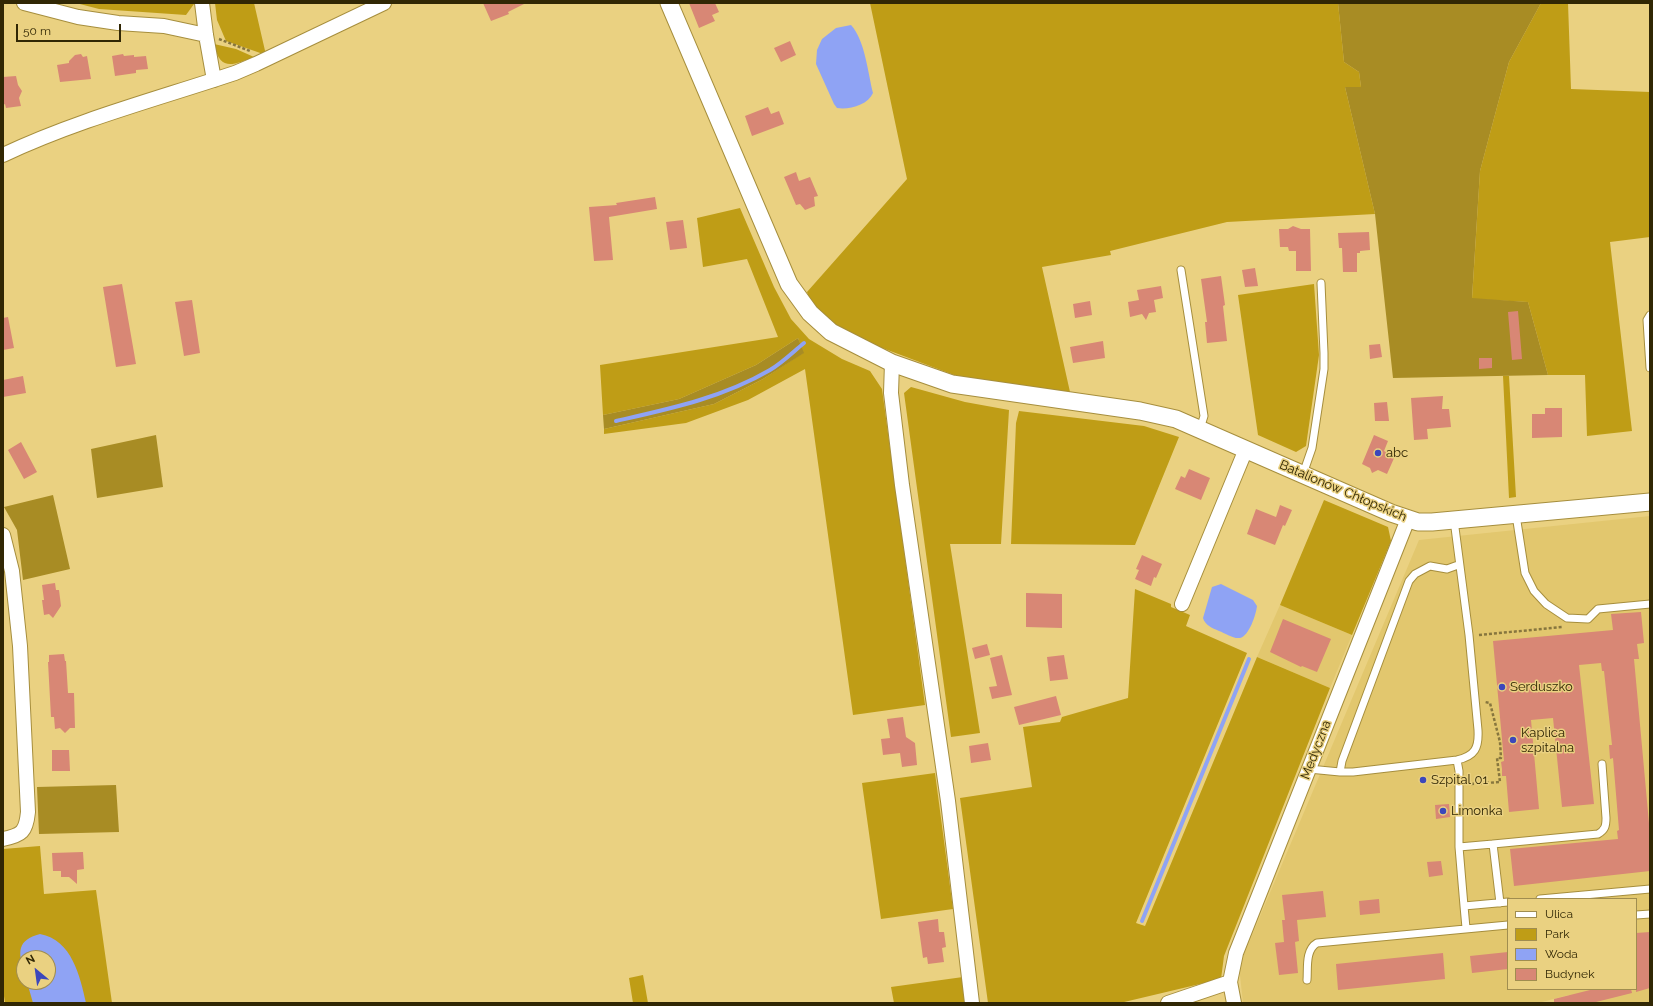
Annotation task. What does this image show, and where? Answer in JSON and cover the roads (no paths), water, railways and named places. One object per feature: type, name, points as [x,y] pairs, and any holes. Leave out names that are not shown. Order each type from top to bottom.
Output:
[{"type":"street","points":[[24,3],[78,17],[118,23],[164,26],[206,35]]},
{"type":"street","points":[[202,3],[214,80]]},
{"type":"street","points":[[3,155],[47,136],[83,123],[214,80],[267,58],[384,3]]},
{"type":"street","name":"Batalionów Chłopskich","points":[[669,3],[788,284],[810,313],[831,332],[892,363],[952,384],[1140,410],[1176,419],[1391,513],[1418,522],[1516,515],[1650,502]]},
{"type":"street","points":[[892,363],[891,393],[902,485],[949,809],[972,1003]]},
{"type":"street","points":[[1182,604],[1246,449]]},
{"type":"street","name":"Medyczna","points":[[1230,982],[1236,953],[1408,519]]},
{"type":"street","points":[[3,535],[12,571],[20,646],[28,812],[25,829],[20,834],[3,840]]},
{"type":"street","points":[[1168,1003],[1230,982],[1234,1003]]},
{"type":"lane","points":[[1181,270],[1204,416],[1200,429]]},
{"type":"lane","points":[[1303,474],[1312,448],[1324,369],[1320,283]]},
{"type":"lane","points":[[1650,315],[1646,320],[1650,368]]},
{"type":"lane","points":[[1516,515],[1525,573],[1534,591],[1546,604],[1567,618],[1588,619],[1598,609],[1650,604]]},
{"type":"lane","points":[[1309,769],[1353,772],[1457,760],[1466,758],[1472,754],[1476,748],[1479,739],[1469,635],[1458,565],[1454,520]]},
{"type":"lane","points":[[1340,772],[1342,761],[1409,581],[1415,574],[1430,566],[1447,569],[1458,565]]},
{"type":"lane","points":[[1457,760],[1459,778],[1459,847],[1466,928]]},
{"type":"lane","points":[[1459,847],[1598,834],[1606,827],[1602,764]]},
{"type":"lane","points":[[1493,844],[1500,903]]},
{"type":"lane","points":[[1551,898],[1650,889]]},
{"type":"lane","points":[[1464,906],[1507,902]]},
{"type":"lane","points":[[1637,915],[1650,914]]},
{"type":"lane","points":[[1308,980],[1309,953],[1311,947],[1316,943],[1507,925]]},
{"type":"water","points":[[851,25],[856,31],[863,48],[873,93],[871,97],[863,104],[847,108],[837,108],[816,64],[817,50],[822,39],[836,28]]},
{"type":"water","points":[[1221,584],[1253,600],[1257,606],[1254,620],[1246,633],[1240,638],[1232,637],[1211,627],[1205,623],[1203,618],[1212,587]]},
{"type":"water","points":[[40,934],[51,938],[67,951],[77,971],[86,1003],[33,1003],[29,990],[56,990],[56,950],[21,950],[23,943]]},
{"type":"waterway","points":[[616,421],[695,402],[733,388],[752,380],[774,367],[804,343]]},
{"type":"waterway","points":[[1142,921],[1249,659]]},
{"type":"place","name":"abc","points":[[1378,453]]},
{"type":"place","name":"Serduszko","points":[[1502,687]]},
{"type":"place","name":"Kaplica szpitalna","points":[[1513,740]]},
{"type":"place","name":"Szpital 01","points":[[1423,780]]},
{"type":"place","name":"Limonka","points":[[1443,811]]}]
